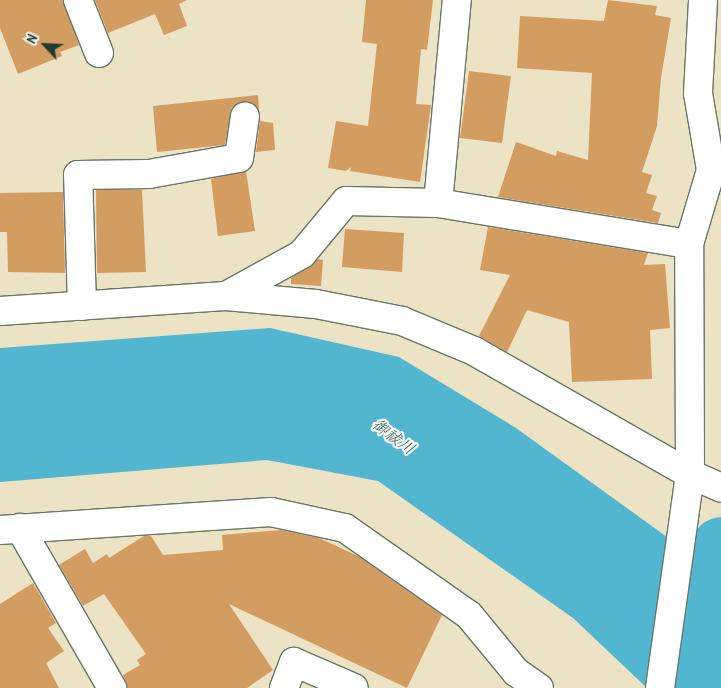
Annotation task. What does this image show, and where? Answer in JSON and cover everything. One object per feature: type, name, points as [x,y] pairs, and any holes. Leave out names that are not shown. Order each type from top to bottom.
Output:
[{"type":"street","points":[[78,0],[99,53]]},
{"type":"street","points":[[438,203],[457,0]]},
{"type":"street","points":[[660,688],[690,474],[689,244],[711,170],[698,93],[703,0]]},
{"type":"street","points":[[82,306],[78,175],[149,174],[239,158],[245,116]]},
{"type":"street","points":[[226,296],[302,254],[346,201],[438,203],[689,244]]},
{"type":"street","points":[[0,311],[226,296],[316,304],[402,321],[474,351],[690,474],[718,488]]},
{"type":"street","points":[[112,688],[10,529],[272,512],[345,528],[469,615],[510,680],[539,688]]},
{"type":"street","points":[[284,688],[294,662],[354,688]]},
{"type":"water","name":"御祓川","points":[[270,328],[399,357],[516,428],[721,576],[721,688],[647,688],[573,618],[378,481],[267,460],[0,482],[0,348]]},
{"type":"building","points":[[0,0],[63,0],[79,45],[60,52],[62,56],[18,74],[0,28]]},
{"type":"building","points":[[95,0],[187,0],[179,4],[187,26],[164,35],[155,14],[108,33]]},
{"type":"building","points":[[366,0],[433,0],[427,50],[421,49],[416,104],[431,105],[420,182],[350,171],[351,167],[346,171],[328,168],[336,121],[368,126],[377,44],[362,42]]},
{"type":"building","points":[[608,0],[657,6],[655,15],[671,18],[661,78],[657,126],[642,172],[652,175],[646,193],[657,196],[652,210],[661,213],[658,223],[498,197],[516,142],[556,156],[557,151],[588,160],[592,73],[517,68],[520,16],[604,21]]},
{"type":"building","points":[[469,71],[511,76],[502,143],[460,138]]},
{"type":"building","points":[[258,95],[259,109],[247,101],[232,107],[225,145],[157,152],[153,106]]},
{"type":"building","points":[[260,121],[273,123],[275,150],[256,152]]},
{"type":"building","points":[[246,171],[255,231],[218,236],[211,179]]},
{"type":"building","points":[[96,190],[142,190],[146,272],[97,273]]},
{"type":"building","points":[[63,192],[65,273],[8,272],[7,232],[0,232],[0,193]]},
{"type":"building","points":[[488,227],[648,253],[644,265],[665,264],[670,328],[650,330],[652,379],[572,382],[569,322],[527,310],[507,352],[479,336],[510,275],[480,270]]},
{"type":"building","points":[[345,229],[404,233],[402,272],[342,267]]},
{"type":"building","points":[[318,259],[323,260],[321,286],[291,284],[291,278]]},
{"type":"building","points":[[281,530],[319,538],[360,557],[442,615],[407,688],[229,604],[273,670],[247,688],[128,688],[123,675],[140,665],[137,660],[146,654],[104,594],[83,606],[59,565],[85,549],[93,563],[107,554],[109,558],[144,536],[151,536],[163,555],[223,550],[222,535]]},
{"type":"building","points":[[33,583],[56,623],[48,628],[64,651],[46,663],[59,688],[0,688],[0,604]]},
{"type":"waterway","points":[[700,650],[721,546]]}]
